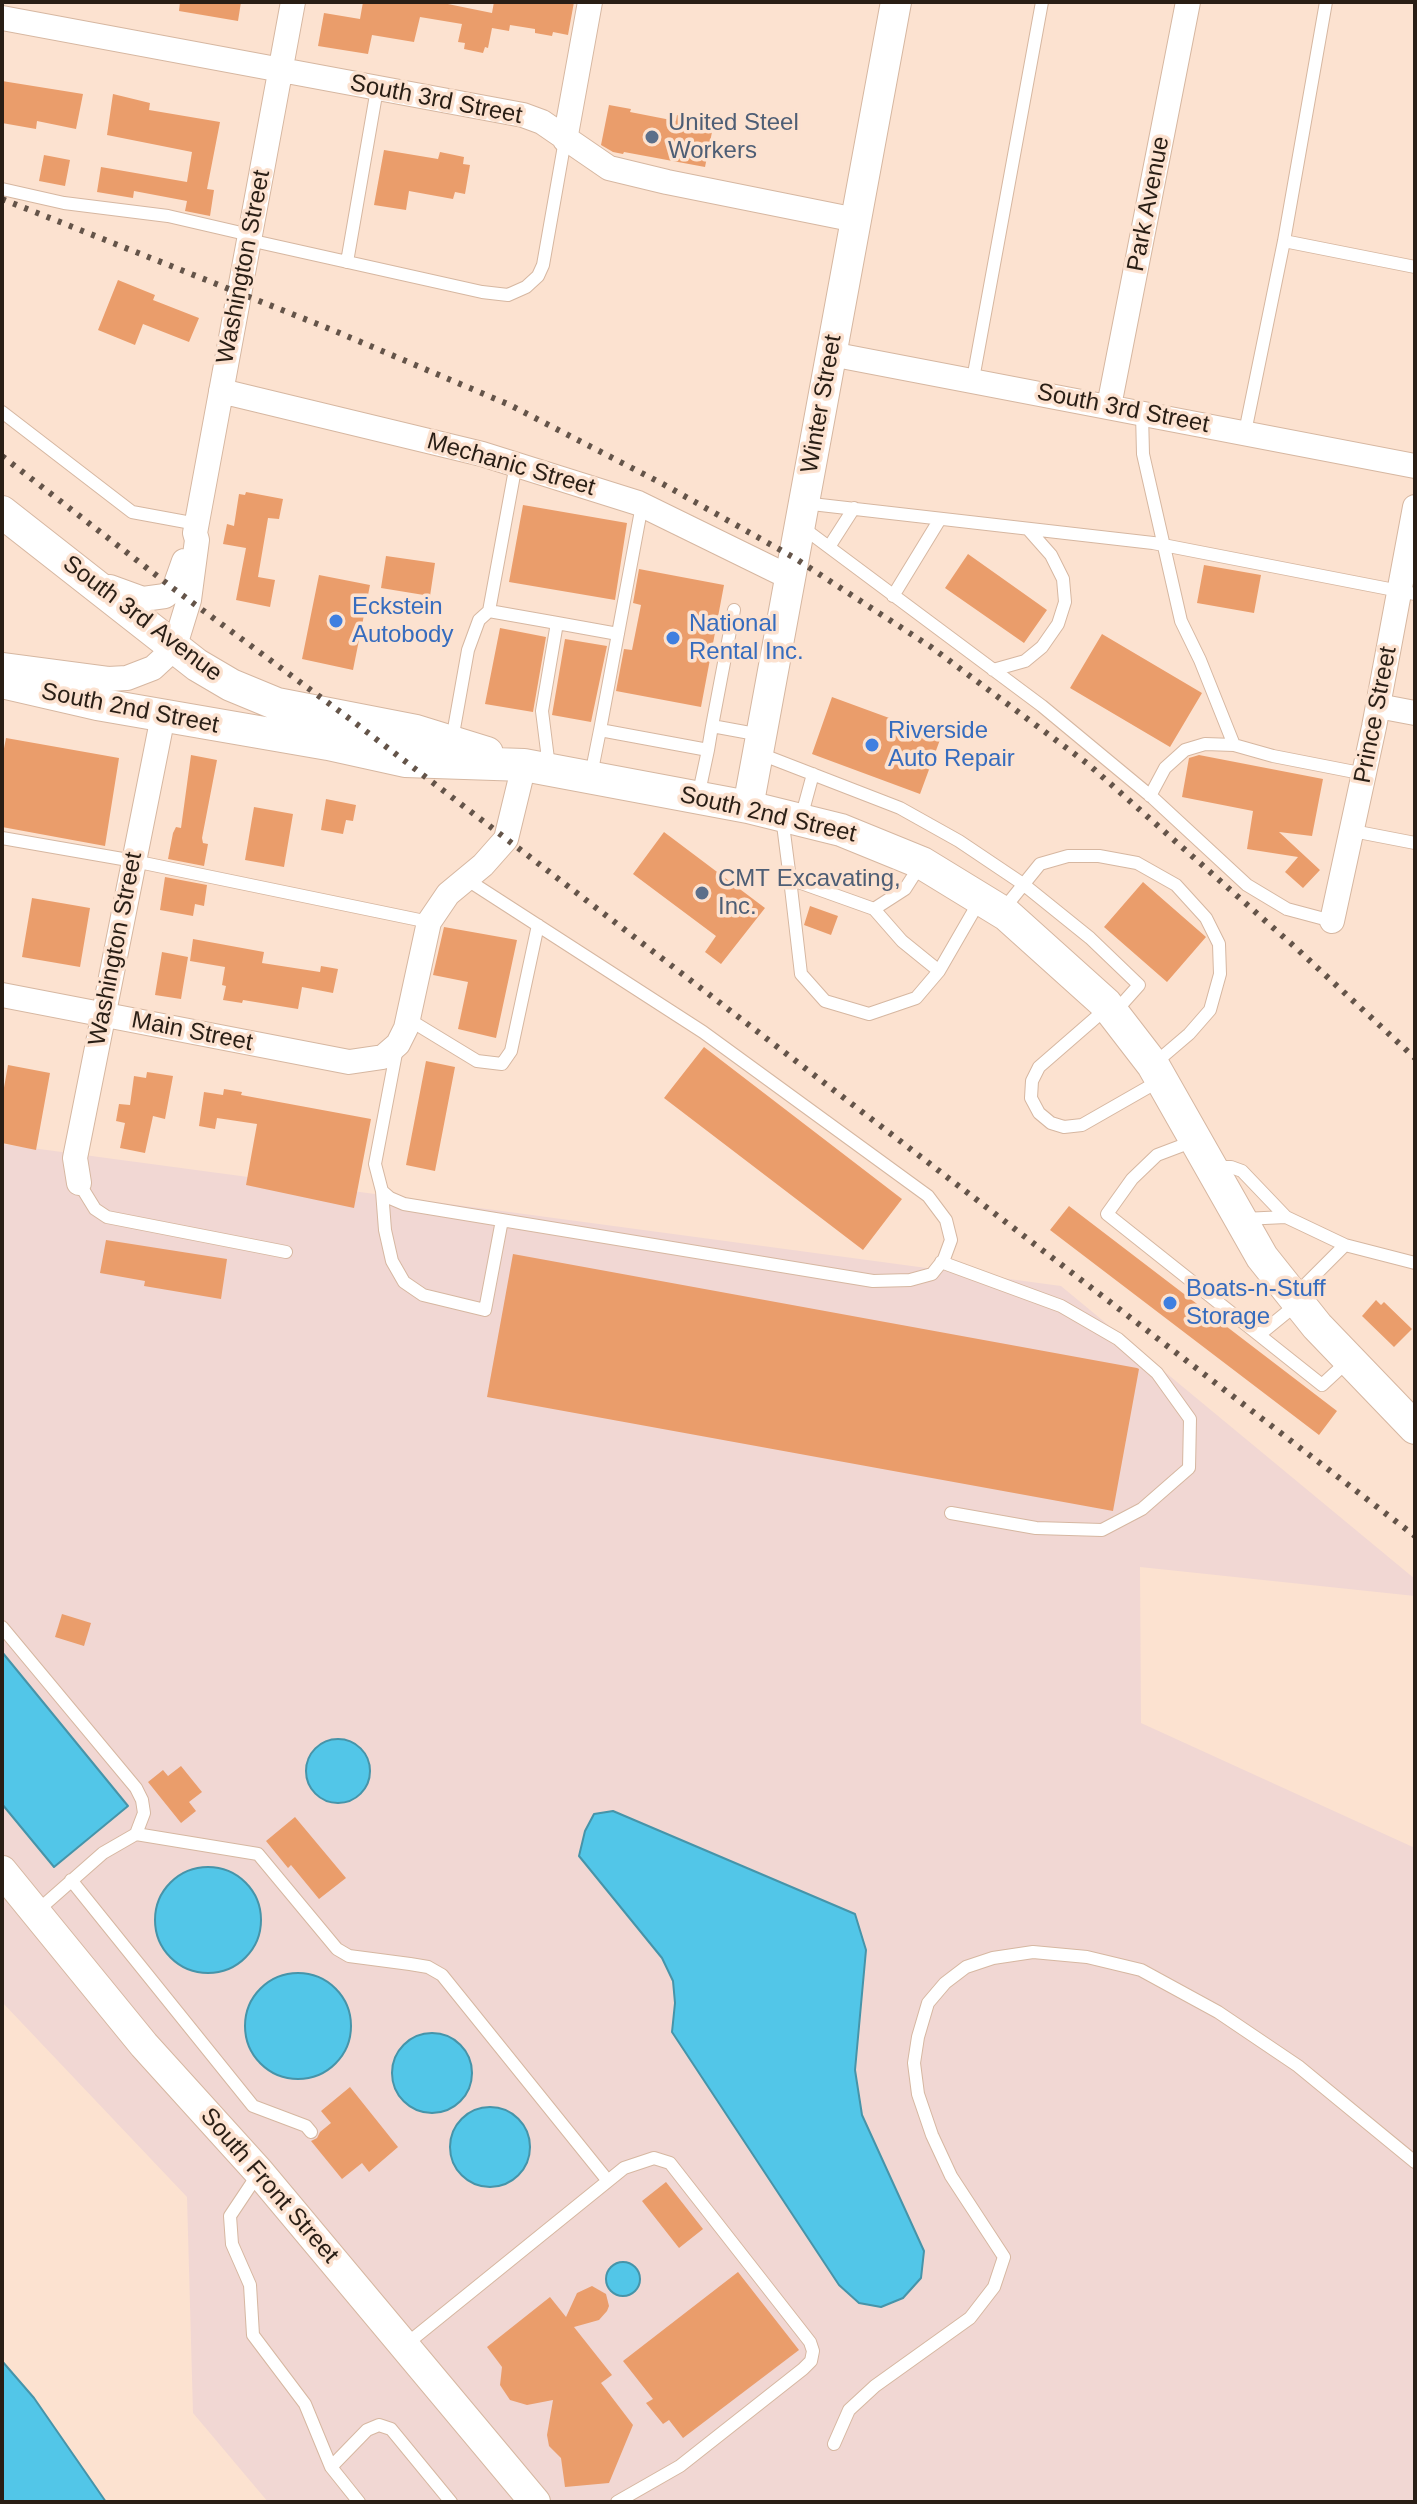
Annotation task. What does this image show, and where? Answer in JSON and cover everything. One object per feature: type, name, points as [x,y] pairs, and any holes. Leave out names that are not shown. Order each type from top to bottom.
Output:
[{"type":"main road","name":"South 3rd Avenue","points":[[2,512],[173,646],[216,677],[261,699],[416,731],[450,752],[536,768]]},
{"type":"main road","name":"South 2nd Street","points":[[2,682],[405,761],[450,752]]},
{"type":"main road","name":"South 2nd Street","points":[[536,768],[792,817],[882,845],[922,863],[991,905],[1095,992],[1110,1010],[1157,1072],[1262,1257],[1295,1300],[1415,1428]]},
{"type":"street","name":"Washington Street","points":[[73,568],[133,597],[153,599],[165,596],[174,589],[196,528],[293,2]]},
{"type":"street","points":[[565,140],[590,2]]},
{"type":"street","name":"Winter Street","points":[[748,807],[896,2]]},
{"type":"street","name":"Park Avenue","points":[[1109,406],[1188,2]]},
{"type":"street","name":"South 3rd Street","points":[[2,18],[523,115],[542,122],[609,168],[856,220]]},
{"type":"street","name":"South 3rd Street","points":[[831,354],[1415,466]]},
{"type":"street","name":"Mechanic Street","points":[[221,391],[482,454],[642,505],[789,577]]},
{"type":"street","name":"Prince Street","points":[[1332,921],[1378,706],[1407,593],[1415,507]]},
{"type":"street","name":"Washington Street","points":[[2,665],[108,679],[127,678],[153,668],[173,646],[187,609],[196,528]]},
{"type":"street","points":[[1378,706],[1415,713]]},
{"type":"street","name":"Washington Street","points":[[79,1183],[75,1158],[163,716]]},
{"type":"street","points":[[390,1051],[408,1019],[429,922],[448,894],[494,854],[506,839],[536,768]]},
{"type":"street","name":"Main Street","points":[[2,995],[349,1062],[390,1051]]},
{"type":"street","name":"South Front Street","points":[[2,1871],[144,2045],[259,2172],[535,2502]]},
{"type":"lane","points":[[973,379],[1042,2]]},
{"type":"lane","points":[[1245,432],[1284,241],[1326,2]]},
{"type":"lane","points":[[347,262],[377,89]]},
{"type":"lane","points":[[2,189],[64,203],[168,216],[347,262],[508,295],[526,287],[538,276],[543,265],[565,140]]},
{"type":"lane","points":[[1284,241],[1415,267]]},
{"type":"lane","points":[[2,412],[132,512],[196,528]]},
{"type":"lane","points":[[1142,413],[1143,454],[1181,621],[1234,745]]},
{"type":"lane","points":[[450,752],[468,650],[479,620],[489,611],[516,464]]},
{"type":"lane","points":[[591,778],[642,505]]},
{"type":"lane","points":[[801,514],[854,508],[1165,546],[1407,593]]},
{"type":"lane","points":[[829,547],[854,508]]},
{"type":"lane","points":[[801,514],[829,547],[1042,706],[1150,796],[1247,885],[1287,909],[1332,921]]},
{"type":"lane","points":[[893,596],[940,519]]},
{"type":"lane","points":[[993,670],[1025,661],[1042,647],[1058,624],[1065,602],[1063,579],[1051,555],[1028,529]]},
{"type":"lane","points":[[698,797],[734,610]]},
{"type":"lane","points":[[489,611],[618,634]]},
{"type":"lane","points":[[536,768],[557,623]]},
{"type":"lane","points":[[712,726],[759,744],[813,774],[900,808],[959,841],[1023,884],[1090,938],[1139,985],[1039,1067],[1032,1081],[1031,1098],[1039,1113],[1051,1123],[1064,1127],[1082,1125],[1157,1072],[1210,1010],[1220,974],[1219,944],[1206,918],[1176,885],[1137,863],[1099,856],[1068,856],[1040,864],[1023,884],[991,905],[916,998],[869,1014],[825,1001],[801,974],[790,879],[792,817],[813,774]]},
{"type":"lane","points":[[600,730],[708,750]]},
{"type":"lane","points":[[1150,796],[1165,768],[1185,750],[1205,744],[1234,745],[1365,774]]},
{"type":"lane","points":[[1353,831],[1415,843]]},
{"type":"lane","points":[[2,838],[134,861],[429,922]]},
{"type":"lane","points":[[874,909],[905,889],[922,863]]},
{"type":"lane","points":[[382,1191],[404,1204],[873,1281],[910,1280],[932,1274],[951,1240],[946,1220],[928,1196],[703,1032],[466,879]]},
{"type":"lane","points":[[790,879],[874,909],[902,941],[939,971]]},
{"type":"lane","points":[[408,1019],[477,1061],[502,1064],[511,1051],[538,925]]},
{"type":"lane","points":[[390,1051],[375,1164],[392,1261],[404,1282],[423,1295],[485,1310],[502,1220]]},
{"type":"lane","points":[[1349,1360],[1322,1385],[1107,1214],[1132,1179],[1157,1155],[1204,1154],[1242,1171],[1286,1217],[1345,1245],[1415,1263]]},
{"type":"lane","points":[[79,1183],[95,1209],[107,1217],[286,1252]]},
{"type":"lane","points":[[1240,1219],[1286,1217]]},
{"type":"lane","points":[[1259,1335],[1345,1245]]},
{"type":"lane","points":[[941,1262],[1061,1306],[1118,1339],[1157,1373],[1190,1419],[1189,1468],[1142,1509],[1102,1530],[1036,1528],[951,1513]]},
{"type":"lane","points":[[2,1627],[136,1788],[144,1813],[136,1834],[103,1853],[35,1912]]},
{"type":"lane","points":[[136,1834],[258,1854],[337,1949],[349,1956],[428,1967],[442,1975],[608,2181]]},
{"type":"lane","points":[[71,1880],[253,2106],[306,2126],[311,2132]]},
{"type":"lane","points":[[834,2444],[849,2410],[875,2386],[970,2318],[994,2287],[1004,2257],[951,2176],[918,2094],[914,2063],[928,2003],[945,1983],[966,1967],[993,1958],[1033,1952],[1087,1957],[1141,1970],[1218,2012],[1298,2066],[1415,2162]]},
{"type":"lane","points":[[404,2346],[624,2168],[654,2158],[670,2163],[810,2342],[813,2351],[811,2361],[803,2369],[680,2466],[617,2502]]},
{"type":"lane","points":[[259,2172],[230,2216],[232,2244],[250,2285],[253,2335],[305,2404],[331,2467],[359,2502]]},
{"type":"lane","points":[[331,2467],[367,2430],[379,2425],[391,2429],[451,2502]]},
{"type":"shaded area","points":[[2,1144],[1061,1286],[1415,1579],[1415,1596],[1140,1567],[1141,1723],[1415,1848],[1415,2502],[268,2502],[193,2413],[187,2197],[2,2002]]},
{"type":"water","points":[[2,1652],[128,1806],[54,1867],[2,1804]]},
{"type":"water","points":[[338,1739],[356,1745],[364,1753],[370,1771],[364,1789],[356,1797],[338,1803],[320,1797],[312,1789],[306,1771],[312,1753],[320,1745]]},
{"type":"water","points":[[613,1811],[855,1914],[866,1950],[855,2070],[862,2115],[924,2251],[921,2278],[903,2298],[881,2307],[859,2303],[839,2285],[672,2032],[675,2003],[673,1981],[662,1958],[579,1856],[585,1831],[594,1814]]},
{"type":"water","points":[[208,1867],[228,1871],[245,1883],[257,1900],[261,1920],[257,1940],[245,1957],[228,1969],[208,1973],[188,1969],[171,1957],[159,1940],[155,1920],[159,1900],[171,1883],[188,1871]]},
{"type":"water","points":[[298,1973],[318,1977],[335,1989],[347,2006],[351,2026],[347,2046],[335,2063],[318,2075],[298,2079],[278,2075],[261,2063],[249,2046],[245,2026],[249,2006],[261,1989],[278,1977]]},
{"type":"water","points":[[432,2033],[447,2036],[460,2045],[469,2058],[472,2073],[469,2088],[460,2101],[447,2110],[432,2113],[417,2110],[404,2101],[395,2088],[392,2073],[395,2058],[404,2045],[417,2036]]},
{"type":"water","points":[[490,2107],[505,2110],[518,2119],[527,2132],[530,2147],[527,2162],[518,2175],[505,2184],[490,2187],[475,2184],[462,2175],[453,2162],[450,2147],[453,2132],[462,2119],[475,2110]]},
{"type":"water","points":[[623,2262],[635,2267],[640,2279],[635,2291],[623,2296],[611,2291],[606,2279],[611,2267]]},
{"type":"water","points":[[2,2361],[34,2398],[106,2502],[2,2502]]},
{"type":"building","points":[[180,2],[241,2],[238,21],[179,11]]},
{"type":"building","points":[[363,2],[438,2],[492,13],[494,2],[574,2],[568,35],[553,32],[552,36],[535,33],[535,29],[510,25],[509,31],[492,28],[488,48],[485,47],[483,53],[464,49],[465,43],[458,42],[462,24],[420,17],[414,42],[372,35],[368,54],[318,46],[324,13],[360,19]]},
{"type":"building","points":[[2,81],[83,94],[76,129],[37,121],[36,129],[2,123]]},
{"type":"building","points":[[113,94],[150,103],[149,110],[220,122],[207,189],[214,190],[210,216],[185,211],[187,201],[134,191],[133,198],[97,192],[101,167],[187,182],[192,152],[107,135]]},
{"type":"building","points":[[609,105],[676,121],[677,115],[714,122],[705,167],[613,152],[601,145]]},
{"type":"building","points":[[384,150],[438,159],[440,152],[464,157],[463,164],[470,165],[465,194],[455,192],[453,199],[409,191],[406,210],[374,205]]},
{"type":"building","points":[[44,155],[70,160],[65,186],[39,181]]},
{"type":"building","points":[[118,280],[155,295],[153,300],[199,318],[189,342],[143,324],[135,345],[98,330]]},
{"type":"building","points":[[246,492],[283,499],[279,519],[268,518],[258,577],[275,580],[270,607],[236,600],[246,548],[223,544],[227,524],[234,526],[239,494],[245,495]]},
{"type":"building","points":[[523,505],[627,523],[615,600],[509,582]]},
{"type":"building","points":[[968,554],[1047,610],[1024,643],[945,588]]},
{"type":"building","points":[[386,556],[435,563],[430,596],[381,588]]},
{"type":"building","points":[[1204,565],[1261,575],[1254,613],[1197,603]]},
{"type":"building","points":[[639,569],[724,585],[701,707],[616,691],[624,649],[632,650],[641,605],[633,603]]},
{"type":"building","points":[[319,575],[370,585],[353,670],[302,659]]},
{"type":"building","points":[[500,628],[546,637],[533,712],[485,704]]},
{"type":"building","points":[[1102,634],[1202,693],[1170,747],[1070,688]]},
{"type":"building","points":[[565,639],[607,646],[591,722],[552,715]]},
{"type":"building","points":[[832,697],[941,737],[920,794],[812,754]]},
{"type":"building","points":[[6,738],[119,758],[105,846],[2,827],[2,759]]},
{"type":"building","points":[[191,755],[217,760],[202,838],[203,843],[208,844],[204,866],[168,859],[173,833],[176,827],[181,828]]},
{"type":"building","points":[[1199,755],[1323,779],[1312,836],[1279,832],[1320,870],[1303,888],[1285,872],[1298,857],[1247,849],[1253,811],[1182,797],[1189,758]]},
{"type":"building","points":[[326,799],[356,805],[353,821],[346,820],[343,834],[321,830]]},
{"type":"building","points":[[254,807],[293,814],[284,867],[245,860]]},
{"type":"building","points":[[664,832],[765,908],[721,964],[705,952],[716,936],[633,874]]},
{"type":"building","points":[[165,877],[207,885],[204,906],[195,904],[193,916],[160,910]]},
{"type":"building","points":[[1143,882],[1206,937],[1167,982],[1104,927]]},
{"type":"building","points":[[32,898],[90,908],[80,967],[22,957]]},
{"type":"building","points":[[810,906],[838,916],[831,935],[804,925]]},
{"type":"building","points":[[444,927],[517,940],[496,1038],[458,1029],[468,982],[433,975]]},
{"type":"building","points":[[193,939],[264,952],[262,963],[320,972],[321,966],[338,969],[333,993],[302,987],[298,1009],[223,1000],[225,967],[190,961]]},
{"type":"building","points":[[162,952],[188,957],[181,999],[155,995]]},
{"type":"building","points":[[704,1047],[902,1199],[863,1250],[664,1098]]},
{"type":"building","points":[[426,1061],[455,1067],[435,1171],[406,1165]]},
{"type":"building","points":[[8,1065],[50,1073],[36,1150],[2,1143],[2,1099]]},
{"type":"building","points":[[147,1072],[173,1076],[165,1119],[153,1116],[145,1153],[120,1148],[125,1123],[116,1121],[119,1104],[130,1105],[134,1076],[146,1078]]},
{"type":"building","points":[[224,1089],[242,1092],[241,1095],[371,1119],[354,1208],[246,1185],[257,1124],[217,1118],[215,1129],[199,1126],[204,1092],[223,1095]]},
{"type":"building","points":[[1069,1206],[1337,1411],[1319,1435],[1050,1230]]},
{"type":"building","points":[[106,1240],[227,1259],[221,1299],[144,1286],[145,1281],[100,1273]]},
{"type":"building","points":[[513,1254],[1137,1368],[1113,1511],[487,1397]]},
{"type":"building","points":[[1376,1300],[1381,1305],[1384,1302],[1412,1329],[1394,1347],[1362,1316]]},
{"type":"building","points":[[62,1614],[91,1623],[84,1646],[55,1637]]},
{"type":"building","points":[[181,1766],[202,1792],[189,1802],[196,1811],[181,1823],[148,1782],[163,1770],[168,1776]]},
{"type":"building","points":[[295,1817],[346,1878],[319,1899],[266,1841]]},
{"type":"building","points":[[350,2087],[398,2147],[369,2172],[362,2163],[342,2179],[311,2141],[331,2123],[321,2111]]},
{"type":"building","points":[[666,2182],[703,2229],[679,2248],[642,2201]]},
{"type":"building","points":[[738,2272],[799,2350],[683,2438],[669,2420],[663,2424],[646,2403],[653,2399],[623,2361]]},
{"type":"building","points":[[592,2286],[606,2294],[607,2311],[599,2320],[574,2327],[612,2375],[601,2383],[633,2425],[609,2483],[565,2487],[561,2458],[549,2446],[547,2435],[553,2400],[527,2405],[510,2400],[500,2385],[502,2367],[487,2347],[550,2297],[566,2317],[577,2293]]},
{"type":"railway","points":[[2,199],[330,329],[510,405],[663,484],[793,557],[931,647],[1088,764],[1415,1058]]},
{"type":"railway","points":[[2,456],[1415,1536]]},
{"type":"place","name":"United Steel Workers","points":[[652,137]]},
{"type":"place","name":"Eckstein Autobody","points":[[336,621]]},
{"type":"place","name":"National Rental Inc.","points":[[673,638]]},
{"type":"place","name":"Riverside Auto Repair","points":[[872,745]]},
{"type":"place","name":"CMT Excavating, Inc.","points":[[702,893]]},
{"type":"place","name":"Boats-n-Stuff Storage","points":[[1170,1303]]}]
